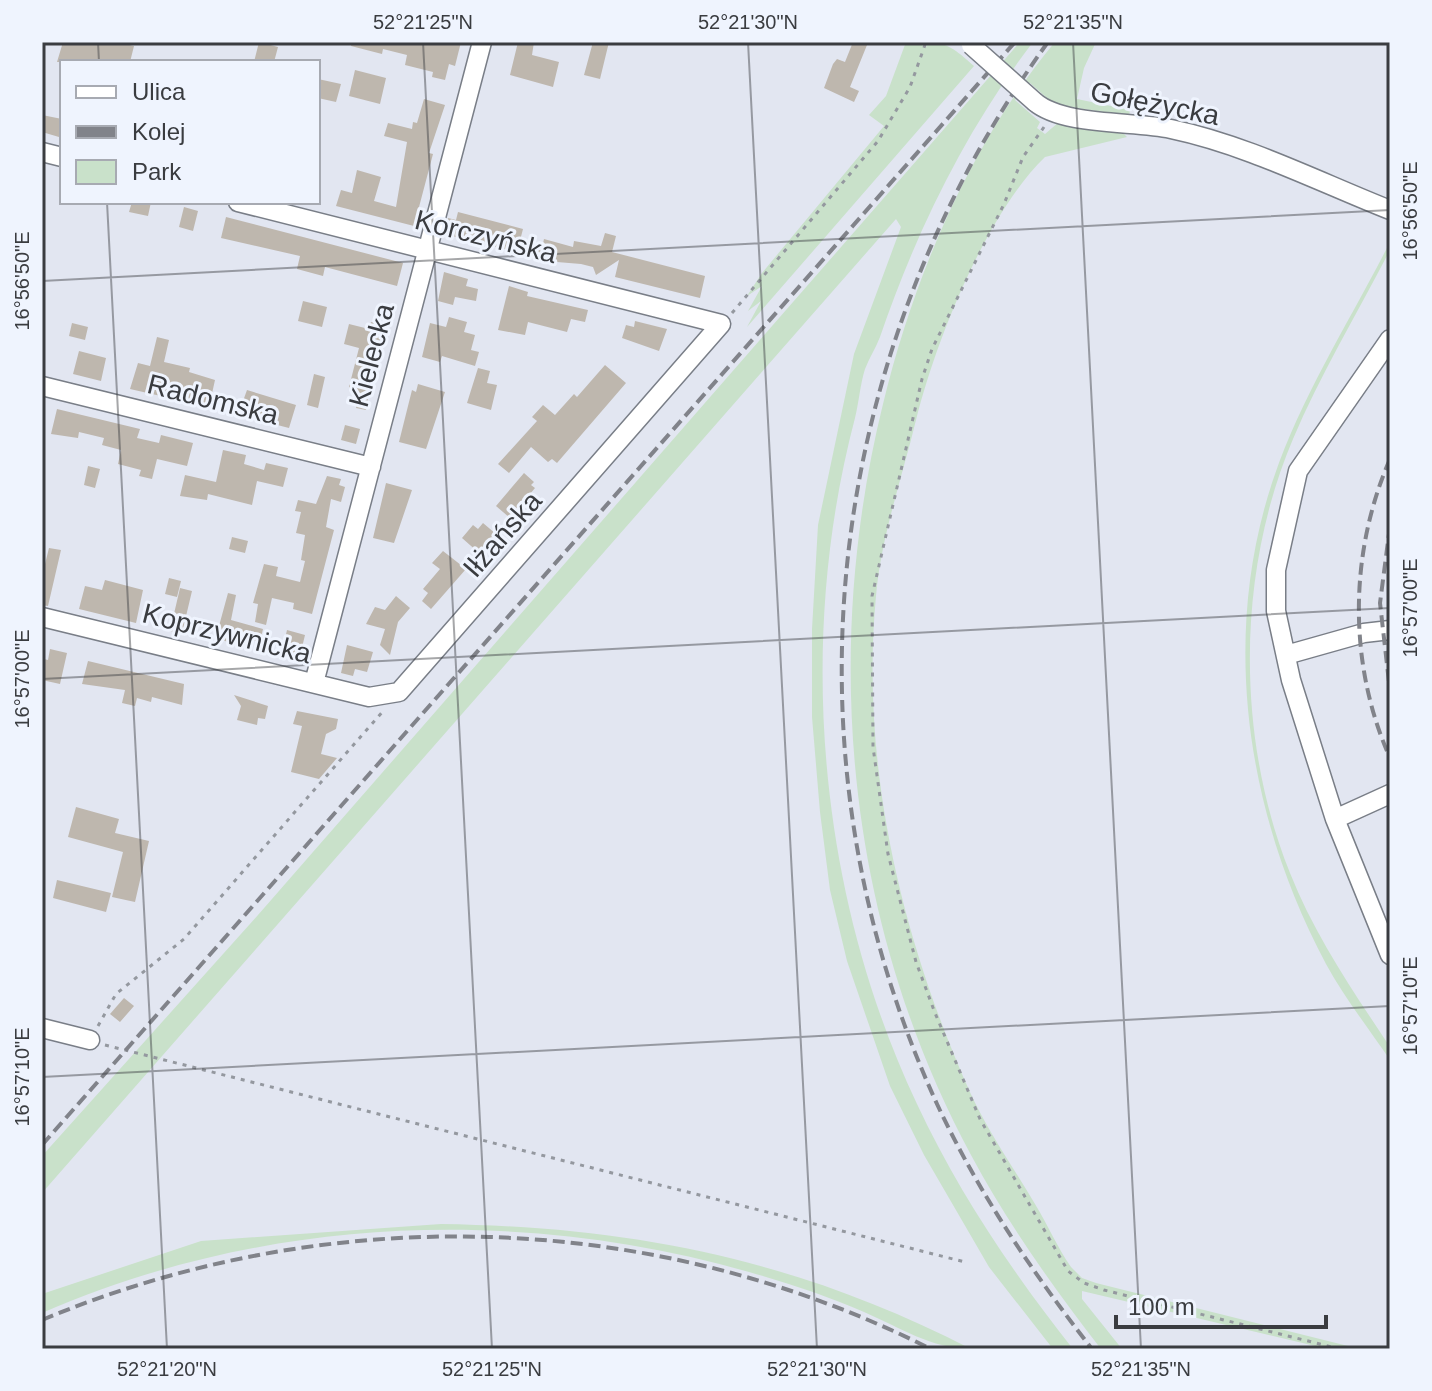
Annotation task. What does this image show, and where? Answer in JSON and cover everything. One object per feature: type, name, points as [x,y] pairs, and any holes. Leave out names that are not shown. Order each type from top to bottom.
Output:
[{"type":"street","name":"Kielecka","points":[[314,683],[482,42]]},
{"type":"street","points":[[969,44],[1043,107]]},
{"type":"street","name":"Gołężycka","points":[[1043,107],[1201,137],[1390,210]]},
{"type":"street","name":"Korczyńska","points":[[246,204],[721,324]]},
{"type":"street","name":"Iłżańska","points":[[399,692],[721,324]]},
{"type":"street","points":[[1390,339],[1298,471],[1276,570],[1276,611],[1286,655],[1335,819],[1390,955]]},
{"type":"street","name":"Radomska","points":[[42,386],[371,467]]},
{"type":"street","name":"Koprzywnicka","points":[[42,617],[369,697],[399,692]]},
{"type":"street","points":[[1286,655],[1364,633],[1390,630]]},
{"type":"street","points":[[1335,819],[1390,794]]},
{"type":"street","points":[[42,1028],[90,1040]]},
{"type":"path","points":[[721,324],[751,293],[878,141],[905,96],[926,42]]},
{"type":"path","points":[[1043,107],[1010,192],[932,349],[882,540],[872,596],[873,747],[888,854],[916,962],[960,1074],[980,1119],[1068,1271],[1084,1283],[1104,1290],[1340,1349]]},
{"type":"path","points":[[399,692],[184,939],[116,994],[90,1040],[965,1262]]},
{"type":"green space","points":[[906,42],[917,42],[926,47],[929,42],[942,44],[974,66],[747,327],[761,301],[748,311],[762,286],[747,296],[762,273],[884,126],[869,115],[886,96]]},
{"type":"green space","points":[[1020,42],[1033,42],[985,111],[944,184],[865,369],[837,503],[826,590],[823,678],[827,766],[838,854],[857,940],[883,1024],[917,1104],[950,1169],[1008,1261],[1073,1349],[1053,1349],[989,1267],[924,1155],[890,1086],[847,961],[830,890],[812,717],[812,629],[818,525],[854,354],[901,227],[896,219],[42,1193],[42,1156],[258,915]]},
{"type":"green space","points":[[1055,42],[1096,42],[1084,68],[1077,99],[1130,110],[1129,116],[1045,103],[1048,99],[1030,83],[1015,100],[1040,122],[1037,128],[1045,134],[1059,122],[1127,132],[1124,134],[1127,137],[1045,157],[1023,181],[966,280],[925,388],[882,552],[873,659],[874,723],[880,786],[905,911],[945,1032],[976,1105],[1066,1259],[1082,1278],[1360,1349],[1328,1349],[1082,1291],[1082,1299],[1122,1349],[1101,1349],[1032,1255],[971,1155],[929,1067],[896,976],[872,883],[857,788],[851,692],[853,595],[864,499],[883,404],[911,308],[949,213],[997,124]]},
{"type":"green space","points":[[1390,242],[1390,250],[1304,415],[1274,491],[1261,544],[1253,600],[1250,656],[1252,712],[1260,768],[1272,821],[1290,873],[1323,941],[1390,1047],[1390,1060],[1326,964],[1299,907],[1277,848],[1260,787],[1250,725],[1245,663],[1248,600],[1257,538],[1274,477],[1298,417]]},
{"type":"green space","points":[[441,1224],[581,1232],[714,1254],[842,1292],[907,1318],[971,1349],[929,1341],[836,1301],[749,1272],[661,1251],[572,1237],[482,1230],[392,1231],[302,1240],[214,1256],[127,1281],[42,1313],[42,1294],[201,1241]]},
{"type":"building","points":[[63,42],[116,42],[134,46],[130,60],[57,62]]},
{"type":"building","points":[[259,42],[278,47],[275,60],[254,60]]},
{"type":"building","points":[[352,42],[461,42],[455,66],[449,64],[445,80],[432,77],[433,72],[405,65],[407,55],[383,49],[382,54],[351,46]]},
{"type":"building","points":[[518,42],[534,42],[532,55],[559,62],[553,87],[510,75]]},
{"type":"building","points":[[593,42],[609,42],[600,79],[584,75]]},
{"type":"building","points":[[853,42],[867,45],[850,87],[859,91],[854,102],[824,88],[833,64],[837,59],[845,62]]},
{"type":"building","points":[[355,70],[386,78],[380,104],[349,96]]},
{"type":"building","points":[[320,79],[341,84],[336,102],[320,98]]},
{"type":"building","points":[[424,99],[445,105],[429,153],[433,154],[414,226],[336,206],[341,190],[352,193],[357,170],[381,177],[374,201],[396,207],[407,142],[384,136],[388,123],[412,129],[413,122],[417,123]]},
{"type":"building","points":[[42,115],[60,119],[59,137],[42,132]]},
{"type":"building","points":[[131,204],[151,204],[148,216],[129,212]]},
{"type":"building","points":[[184,207],[198,211],[193,231],[179,227]]},
{"type":"building","points":[[458,212],[523,229],[517,252],[452,236],[454,231],[445,229],[448,218],[456,220]]},
{"type":"building","points":[[226,217],[403,263],[397,286],[325,267],[323,276],[297,269],[300,256],[221,238]]},
{"type":"building","points":[[605,233],[616,236],[612,252],[705,276],[700,298],[615,277],[619,260],[596,275],[593,267],[518,252],[542,248],[544,239],[573,247],[574,241],[601,246]]},
{"type":"building","points":[[444,272],[468,279],[466,286],[478,289],[476,301],[455,297],[453,305],[438,301]]},
{"type":"building","points":[[509,286],[528,292],[527,296],[588,310],[585,322],[571,319],[567,332],[528,322],[525,335],[498,330]]},
{"type":"building","points":[[303,301],[327,307],[322,327],[298,321]]},
{"type":"building","points":[[449,317],[467,322],[464,332],[475,335],[471,350],[479,352],[475,366],[442,356],[440,362],[422,357],[430,323],[446,327]]},
{"type":"building","points":[[635,321],[667,329],[659,351],[622,338],[626,325],[634,327]]},
{"type":"building","points":[[371,322],[387,326],[382,345],[378,344],[366,410],[356,408],[359,393],[349,387],[359,348],[344,344],[349,324],[369,329]]},
{"type":"building","points":[[72,323],[88,327],[85,340],[69,336]]},
{"type":"building","points":[[157,337],[169,340],[164,362],[190,368],[189,372],[215,380],[209,407],[130,389],[138,363],[150,366]]},
{"type":"building","points":[[79,351],[106,358],[101,381],[73,374]]},
{"type":"building","points":[[605,365],[626,383],[557,463],[552,459],[548,462],[531,447],[509,473],[498,464],[537,421],[532,417],[543,405],[555,415],[574,394],[577,397]]},
{"type":"building","points":[[478,368],[490,371],[487,383],[497,385],[491,410],[467,403]]},
{"type":"building","points":[[314,374],[325,377],[318,408],[307,405]]},
{"type":"building","points":[[418,384],[445,392],[426,449],[399,442],[412,390],[416,392]]},
{"type":"building","points":[[247,390],[296,405],[289,428],[238,415]]},
{"type":"building","points":[[57,409],[140,429],[137,438],[159,443],[161,435],[193,443],[187,466],[157,459],[152,479],[139,476],[141,470],[118,464],[121,450],[102,445],[104,438],[79,432],[78,438],[51,434]]},
{"type":"building","points":[[345,425],[360,429],[356,444],[341,440]]},
{"type":"building","points":[[223,450],[246,455],[244,464],[264,470],[266,463],[288,468],[283,487],[257,481],[252,505],[208,494],[207,500],[180,496],[185,475],[216,482]]},
{"type":"building","points":[[88,466],[100,469],[95,488],[84,485]]},
{"type":"building","points":[[524,473],[534,482],[531,485],[535,488],[510,518],[496,506]]},
{"type":"building","points":[[327,476],[341,479],[339,485],[345,487],[341,502],[331,499],[326,527],[334,530],[312,614],[293,609],[294,603],[272,598],[266,625],[255,622],[258,604],[253,603],[264,564],[278,567],[276,576],[300,582],[305,561],[301,560],[305,535],[296,533],[301,512],[295,511],[298,500],[316,504]]},
{"type":"building","points":[[386,483],[412,490],[394,543],[373,538]]},
{"type":"building","points":[[483,523],[496,534],[479,553],[462,538],[473,525],[478,529]]},
{"type":"building","points":[[232,537],[248,541],[245,553],[229,549]]},
{"type":"building","points":[[49,548],[61,550],[48,606],[42,605],[42,576]]},
{"type":"building","points":[[443,551],[466,569],[431,609],[422,601],[428,593],[423,589],[440,569],[432,563]]},
{"type":"building","points":[[169,578],[181,581],[177,597],[165,594]]},
{"type":"building","points":[[105,580],[143,590],[136,623],[79,609],[85,586],[102,590]]},
{"type":"building","points":[[180,588],[192,591],[182,633],[170,631]]},
{"type":"building","points":[[228,593],[236,595],[231,620],[263,629],[260,642],[241,637],[239,647],[216,637]]},
{"type":"building","points":[[396,596],[410,608],[398,622],[390,655],[380,645],[385,629],[366,624],[375,607],[385,610]]},
{"type":"building","points":[[287,630],[305,635],[299,660],[281,656]]},
{"type":"building","points":[[347,645],[373,652],[367,672],[355,669],[353,676],[341,673]]},
{"type":"building","points":[[50,649],[67,653],[60,684],[42,680],[44,659],[48,660]]},
{"type":"building","points":[[88,661],[184,684],[182,705],[152,697],[151,702],[137,698],[135,706],[122,703],[125,690],[82,684]]},
{"type":"building","points":[[234,695],[268,706],[265,719],[258,718],[257,725],[237,720],[241,706]]},
{"type":"building","points":[[297,711],[338,719],[336,729],[326,734],[321,754],[337,758],[319,779],[291,772],[302,726],[293,724]]},
{"type":"building","points":[[76,807],[119,819],[115,833],[149,841],[135,902],[112,897],[123,852],[68,837]]},
{"type":"building","points":[[57,880],[111,893],[106,912],[53,898]]},
{"type":"building","points":[[124,998],[134,1006],[120,1022],[110,1014]]},
{"type":"railway","points":[[42,1145],[1015,42]]},
{"type":"railway","points":[[1048,42],[972,163],[913,290],[872,422],[848,558],[842,696],[855,834],[886,970],[937,1104],[970,1169],[1007,1231],[1092,1349]]},
{"type":"railway","points":[[1390,459],[1367,532],[1359,608],[1367,685],[1376,722],[1390,758]]},
{"type":"railway","points":[[1390,526],[1380,603],[1390,691]]},
{"type":"railway","points":[[42,1320],[151,1281],[263,1254],[376,1240],[490,1237],[603,1247],[715,1269],[824,1303],[931,1349]]}]
